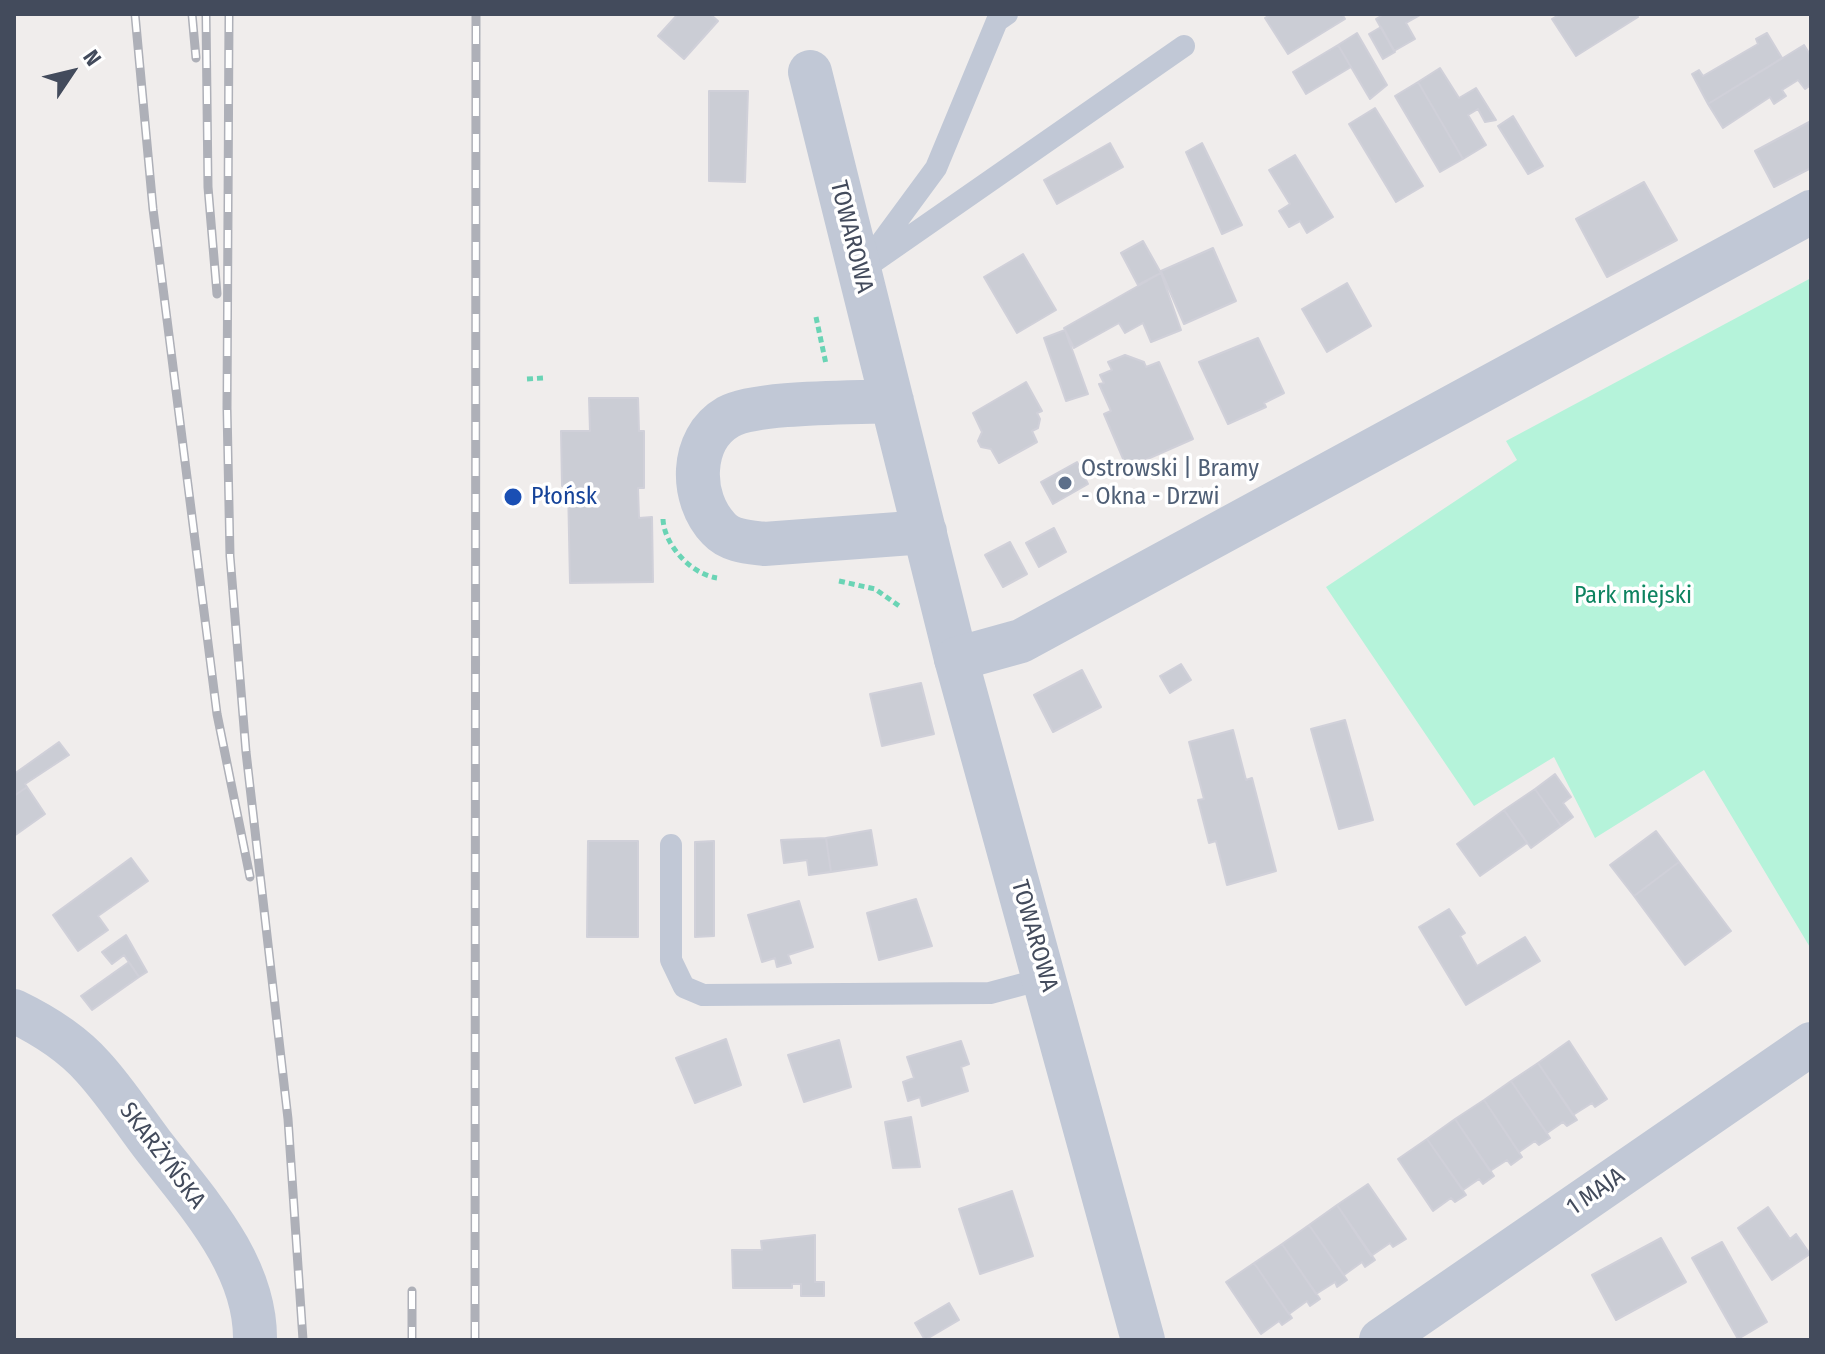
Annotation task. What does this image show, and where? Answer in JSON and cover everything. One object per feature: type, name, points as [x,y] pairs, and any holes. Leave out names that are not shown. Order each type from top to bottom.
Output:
[{"type":"street","name":"TOWAROWA","points":[[810,72],[956,659],[1143,1340]]},
{"type":"street","points":[[956,659],[1021,641],[1811,212]]},
{"type":"street","points":[[892,401],[755,410],[729,417],[704,437],[698,458],[705,507],[719,530],[739,541],[764,544],[925,532]]},
{"type":"street","name":"SKARŻYŃSKA","points":[[14,1011],[49,1029],[92,1065],[213,1224],[242,1273],[255,1325],[255,1340]]},
{"type":"street","name":"1 MAJA","points":[[1381,1340],[1811,1044]]},
{"type":"lane","points":[[859,272],[936,168],[997,21],[1007,14]]},
{"type":"lane","points":[[859,272],[1184,46]]},
{"type":"lane","points":[[671,845],[671,960],[684,987],[703,995],[990,993],[1046,978]]},
{"type":"path","points":[[816,317],[827,367]]},
{"type":"path","points":[[527,379],[543,378]]},
{"type":"path","points":[[663,512],[663,528],[679,557],[711,578],[727,578]]},
{"type":"path","points":[[838,581],[875,589],[905,610]]},
{"type":"green space","name":"Park miejski","points":[[1811,278],[1811,949],[1704,770],[1595,838],[1554,757],[1474,806],[1326,587],[1517,460],[1506,441]]},
{"type":"building","points":[[678,14],[710,14],[718,21],[684,59],[658,36]]},
{"type":"building","points":[[1271,14],[1342,14],[1345,19],[1288,54],[1265,18]]},
{"type":"building","points":[[1384,14],[1422,14],[1406,23],[1415,39],[1394,51],[1376,19]]},
{"type":"building","points":[[1560,14],[1636,14],[1638,17],[1576,56],[1552,19]]},
{"type":"building","points":[[1381,27],[1395,52],[1383,59],[1369,34]]},
{"type":"building","points":[[1357,33],[1387,85],[1370,99],[1338,45]]},
{"type":"building","points":[[1767,33],[1782,58],[1708,104],[1692,74],[1699,70],[1703,76],[1758,44],[1756,39]]},
{"type":"building","points":[[1338,45],[1351,67],[1306,94],[1293,72]]},
{"type":"building","points":[[1804,45],[1811,56],[1811,85],[1805,89],[1798,80],[1782,90],[1786,96],[1774,104],[1770,97],[1723,128],[1708,104]]},
{"type":"building","points":[[1440,68],[1459,98],[1476,88],[1496,120],[1485,122],[1478,109],[1468,115],[1486,145],[1463,159],[1418,82]]},
{"type":"building","points":[[1418,82],[1463,159],[1440,172],[1395,96]]},
{"type":"building","points":[[709,91],[748,91],[745,182],[709,181]]},
{"type":"building","points":[[1375,108],[1423,186],[1396,202],[1349,124]]},
{"type":"building","points":[[1513,116],[1543,166],[1528,174],[1498,126]]},
{"type":"building","points":[[1811,121],[1811,168],[1774,187],[1755,151]]},
{"type":"building","points":[[1110,143],[1123,167],[1057,204],[1044,180]]},
{"type":"building","points":[[1202,143],[1242,225],[1222,234],[1186,152]]},
{"type":"building","points":[[1295,155],[1333,217],[1307,233],[1300,221],[1289,227],[1279,211],[1290,204],[1269,170]]},
{"type":"building","points":[[1644,182],[1677,240],[1607,277],[1576,219]]},
{"type":"building","points":[[1143,241],[1161,273],[1138,285],[1121,253]]},
{"type":"building","points":[[1213,248],[1236,301],[1184,324],[1161,271]]},
{"type":"building","points":[[1023,254],[1056,310],[1017,333],[984,277]]},
{"type":"building","points":[[1161,273],[1181,330],[1151,342],[1143,323],[1125,333],[1119,323],[1074,348],[1064,328]]},
{"type":"building","points":[[1347,283],[1371,326],[1327,352],[1302,309]]},
{"type":"building","points":[[1065,330],[1088,394],[1066,401],[1044,338]]},
{"type":"building","points":[[1258,338],[1284,393],[1264,403],[1266,407],[1228,424],[1199,362]]},
{"type":"building","points":[[1125,355],[1144,362],[1146,367],[1159,362],[1193,439],[1127,468],[1104,414],[1111,411],[1099,384],[1104,383],[1100,375],[1112,370],[1108,362]]},
{"type":"building","points":[[1026,382],[1042,411],[1037,413],[1040,419],[1038,428],[1032,431],[1037,442],[999,463],[991,449],[981,447],[978,441],[982,432],[973,413]]},
{"type":"building","points":[[589,398],[638,398],[639,431],[644,431],[644,488],[638,488],[639,518],[652,517],[653,582],[570,583],[568,486],[562,486],[561,431],[590,431]]},
{"type":"building","name":"Ostrowski | Bramy - Okna - Drzwi","points":[[1077,462],[1088,484],[1053,504],[1041,482]]},
{"type":"building","points":[[1054,528],[1066,552],[1039,567],[1026,543]]},
{"type":"building","points":[[1010,542],[1027,574],[1003,587],[985,555]]},
{"type":"building","points":[[1181,664],[1191,680],[1170,693],[1160,676]]},
{"type":"building","points":[[1082,670],[1101,707],[1053,732],[1034,695]]},
{"type":"building","points":[[921,683],[934,734],[882,746],[870,694]]},
{"type":"building","points":[[1345,720],[1373,820],[1339,829],[1311,729]]},
{"type":"building","points":[[1233,730],[1246,780],[1252,778],[1276,871],[1227,885],[1216,841],[1209,843],[1198,800],[1204,799],[1189,742]]},
{"type":"building","points":[[59,742],[69,755],[25,784],[27,787],[14,796],[14,774]]},
{"type":"building","points":[[1555,774],[1571,797],[1563,803],[1573,817],[1561,826],[1535,789]]},
{"type":"building","points":[[27,787],[45,814],[14,836],[14,796]]},
{"type":"building","points":[[1535,789],[1561,826],[1531,848],[1504,810]]},
{"type":"building","points":[[1504,810],[1527,843],[1480,876],[1457,844]]},
{"type":"building","points":[[871,830],[877,865],[831,872],[826,838]]},
{"type":"building","points":[[1656,831],[1679,862],[1634,896],[1610,865]]},
{"type":"building","points":[[826,838],[831,872],[809,875],[807,860],[784,863],[781,840]]},
{"type":"building","points":[[588,841],[638,841],[638,937],[587,937]]},
{"type":"building","points":[[714,841],[714,936],[695,937],[695,842]]},
{"type":"building","points":[[131,858],[148,881],[98,916],[108,930],[78,951],[53,915]]},
{"type":"building","points":[[1679,862],[1731,931],[1685,965],[1634,896]]},
{"type":"building","points":[[916,899],[932,946],[879,960],[867,913]]},
{"type":"building","points":[[799,901],[813,947],[788,955],[791,963],[777,967],[775,958],[762,962],[748,915]]},
{"type":"building","points":[[1449,909],[1465,933],[1460,936],[1477,966],[1525,937],[1540,961],[1466,1005],[1419,927]]},
{"type":"building","points":[[126,935],[147,972],[139,977],[124,955],[112,964],[102,952]]},
{"type":"building","points":[[129,962],[139,977],[92,1010],[81,996]]},
{"type":"building","points":[[726,1039],[741,1085],[695,1103],[676,1058]]},
{"type":"building","points":[[839,1040],[851,1087],[804,1102],[788,1055]]},
{"type":"building","points":[[961,1041],[969,1064],[961,1067],[968,1091],[922,1106],[920,1097],[908,1101],[903,1082],[914,1078],[907,1057]]},
{"type":"building","points":[[1569,1041],[1607,1099],[1595,1107],[1592,1103],[1573,1115],[1538,1063]]},
{"type":"building","points":[[1538,1063],[1577,1120],[1567,1126],[1563,1122],[1547,1133],[1511,1081]]},
{"type":"building","points":[[1511,1081],[1550,1138],[1539,1145],[1535,1141],[1519,1152],[1484,1100]]},
{"type":"building","points":[[1484,1100],[1522,1157],[1511,1165],[1507,1160],[1490,1171],[1455,1119]]},
{"type":"building","points":[[911,1117],[920,1167],[893,1168],[885,1122]]},
{"type":"building","points":[[1455,1119],[1494,1176],[1483,1184],[1479,1179],[1463,1190],[1427,1139]]},
{"type":"building","points":[[1427,1139],[1466,1195],[1455,1202],[1451,1198],[1433,1211],[1398,1159]]},
{"type":"building","points":[[1368,1184],[1406,1239],[1393,1247],[1390,1243],[1371,1256],[1337,1205]]},
{"type":"building","points":[[1012,1191],[1033,1256],[980,1274],[959,1209]]},
{"type":"building","points":[[1337,1205],[1375,1260],[1365,1267],[1362,1262],[1344,1275],[1309,1225]]},
{"type":"building","points":[[1768,1207],[1790,1239],[1796,1234],[1810,1254],[1772,1280],[1738,1228]]},
{"type":"building","points":[[1309,1225],[1347,1280],[1337,1287],[1335,1282],[1316,1294],[1282,1244]]},
{"type":"building","points":[[815,1235],[815,1282],[824,1282],[824,1296],[801,1296],[801,1284],[792,1284],[792,1288],[733,1288],[732,1250],[762,1250],[761,1241]]},
{"type":"building","points":[[1661,1238],[1686,1282],[1616,1320],[1592,1275]]},
{"type":"building","points":[[1722,1242],[1767,1322],[1738,1339],[1692,1258]]},
{"type":"building","points":[[1282,1244],[1320,1299],[1310,1306],[1307,1301],[1289,1314],[1254,1263]]},
{"type":"building","points":[[1254,1263],[1292,1318],[1282,1325],[1279,1321],[1261,1334],[1226,1282]]},
{"type":"building","points":[[949,1303],[959,1320],[925,1340],[915,1323]]},
{"type":"railway","points":[[135,14],[153,209],[217,714],[250,877]]},
{"type":"railway","points":[[192,14],[196,58]]},
{"type":"railway","points":[[206,14],[208,187],[217,294]]},
{"type":"railway","points":[[229,14],[227,408],[230,556],[246,752],[288,1119],[303,1340]]},
{"type":"railway","points":[[475,1340],[476,14]]},
{"type":"railway","points":[[412,1291],[412,1340]]},
{"type":"place","name":"Ostrowski | Bramy - Okna - Drzwi","points":[[1065,483]]},
{"type":"place","name":"Płońsk","points":[[513,497]]}]
